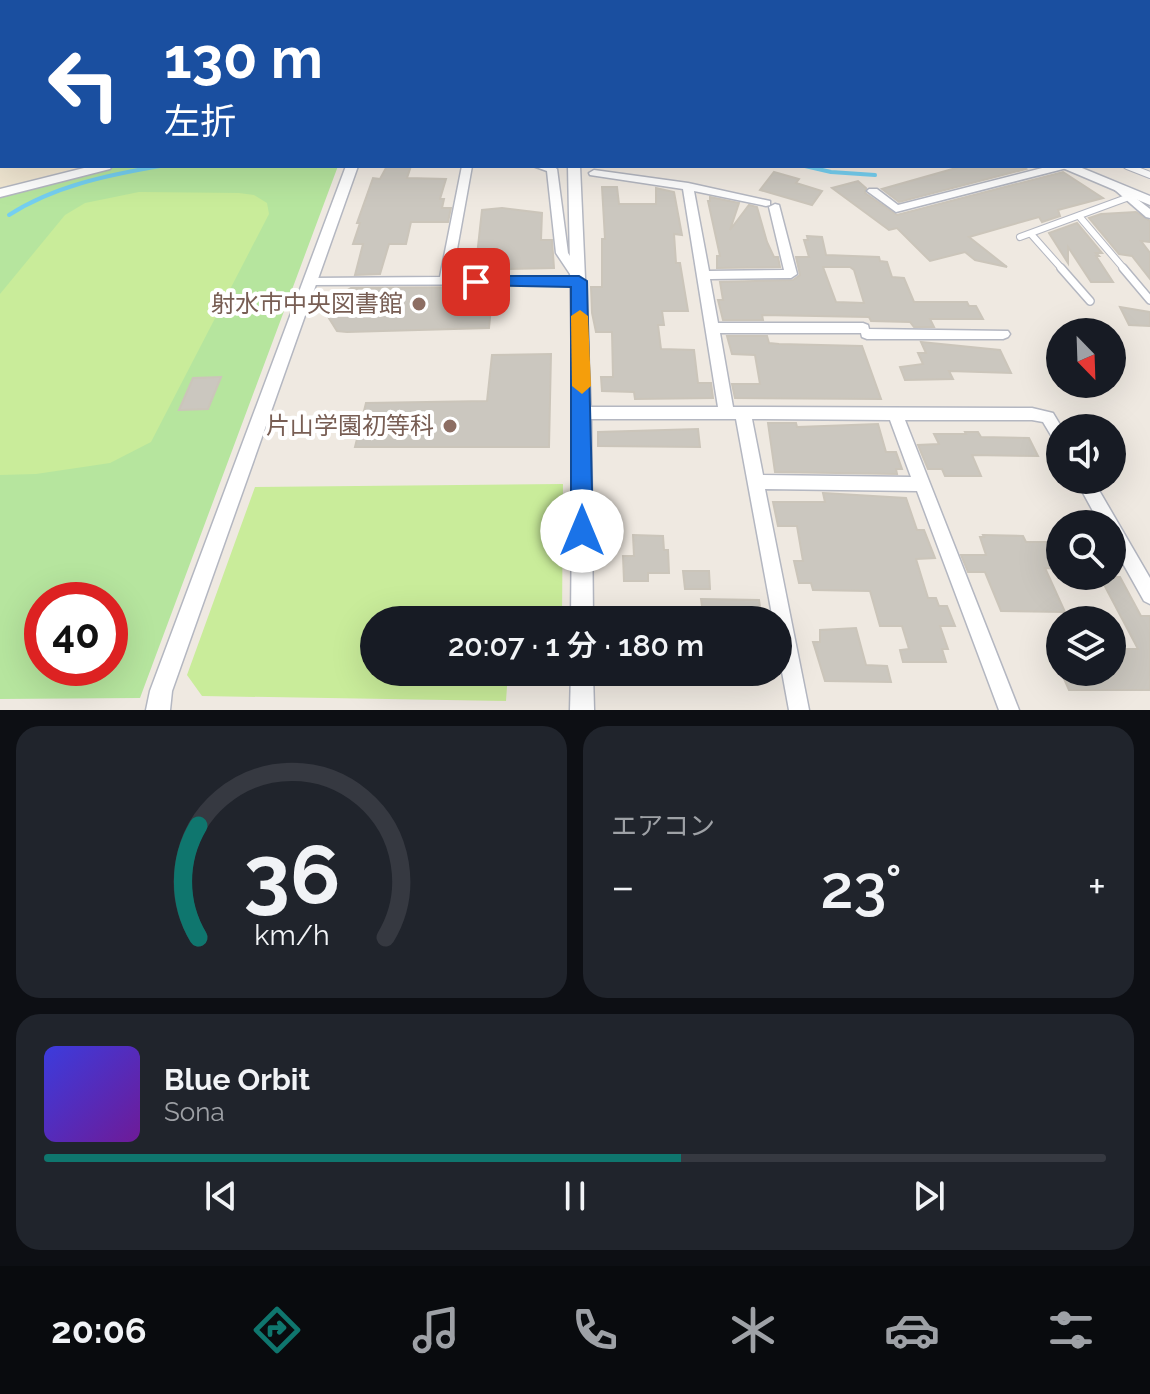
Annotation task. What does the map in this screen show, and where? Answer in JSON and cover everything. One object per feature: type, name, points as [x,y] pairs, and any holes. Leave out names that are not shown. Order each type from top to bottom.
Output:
[{"type":"main road","points":[[1069,168],[1150,201]]},
{"type":"street","points":[[0,193],[98,168]]},
{"type":"street","points":[[158,710],[161,691],[351,168]]},
{"type":"street","points":[[445,282],[467,168]]},
{"type":"street","points":[[547,168],[552,169],[562,253],[577,278]]},
{"type":"street","points":[[574,168],[582,413],[582,606]]},
{"type":"street","points":[[873,191],[896,209],[1056,168]]},
{"type":"street","points":[[594,173],[688,186],[770,205],[791,274],[703,275]]},
{"type":"street","points":[[688,186],[713,328],[735,414],[758,482],[799,710]]},
{"type":"street","points":[[1124,192],[1150,215]]},
{"type":"street","points":[[311,282],[577,278]]},
{"type":"street","points":[[713,328],[1003,334]]},
{"type":"street","points":[[582,413],[1032,414],[1046,417]]},
{"type":"street","points":[[895,413],[1009,710]]},
{"type":"street","points":[[758,482],[921,484]]},
{"type":"street","points":[[1126,553],[1150,595]]},
{"type":"street","points":[[582,686],[582,710]]},
{"type":"lane","points":[[1020,237],[1079,216],[1124,192]]},
{"type":"lane","points":[[1079,216],[1150,300]]},
{"type":"lane","points":[[1031,234],[1090,301]]},
{"type":"shaded area","points":[[0,168],[78,168],[0,188]]},
{"type":"green space","points":[[106,168],[337,168],[140,698],[0,699],[0,196]]},
{"type":"green space","points":[[139,192],[254,195],[267,203],[269,214],[151,442],[110,463],[36,474],[0,475],[0,294],[65,215],[85,203]]},
{"type":"green space","points":[[563,484],[562,606],[360,606],[360,686],[507,686],[506,701],[202,696],[187,675],[255,487]]},
{"type":"building","points":[[386,168],[410,168],[407,178],[446,179],[440,199],[444,199],[442,208],[451,208],[448,222],[411,222],[406,244],[389,244],[380,274],[355,275],[363,244],[353,244],[360,223],[357,223],[373,178],[380,179]]},
{"type":"building","points":[[956,168],[1026,169],[899,202],[882,189]]},
{"type":"building","points":[[774,172],[799,179],[796,183],[822,191],[812,205],[760,190]]},
{"type":"building","points":[[1063,172],[1103,198],[1058,210],[1060,216],[1042,222],[1039,217],[969,237],[1007,267],[975,260],[965,252],[930,261],[897,228],[889,230],[832,188],[858,181],[866,188],[865,193],[897,215]]},
{"type":"building","points":[[602,187],[617,187],[619,204],[656,204],[656,188],[674,192],[682,235],[674,234],[676,263],[680,263],[688,311],[662,311],[664,325],[658,325],[661,349],[694,350],[698,383],[711,383],[713,398],[635,399],[634,392],[602,391],[601,377],[613,377],[612,332],[596,332],[591,287],[602,287],[602,239],[605,239]]},
{"type":"building","points":[[710,197],[739,203],[730,230],[749,205],[757,207],[767,242],[774,257],[778,257],[780,267],[717,268],[717,256],[720,256],[708,201]]},
{"type":"building","points":[[502,208],[542,213],[541,240],[552,240],[554,268],[506,269],[505,274],[475,274],[482,210]]},
{"type":"building","points":[[1136,212],[1150,221],[1150,242],[1141,241],[1150,253],[1150,279],[1132,256],[1119,254],[1089,218],[1101,214]]},
{"type":"building","points":[[1077,223],[1102,253],[1096,253],[1099,256],[1096,256],[1113,282],[1091,282],[1068,247],[1068,263],[1049,233]]},
{"type":"building","points":[[807,236],[822,237],[826,255],[879,257],[880,261],[887,262],[892,277],[904,278],[914,302],[967,302],[969,306],[976,306],[983,319],[930,319],[934,327],[914,327],[910,322],[871,321],[869,317],[762,315],[763,320],[723,320],[718,300],[723,300],[720,282],[793,280],[800,275],[796,257],[809,257],[804,240],[808,240]],"holes":[[[823,267],[850,267],[854,270],[864,303],[836,302]]]},
{"type":"building","points":[[493,287],[489,328],[347,332],[337,331],[327,315],[332,299],[351,288]]},
{"type":"building","points":[[1120,307],[1150,312],[1150,326],[1129,325]]},
{"type":"building","points":[[727,336],[767,336],[769,343],[779,344],[862,346],[881,399],[735,398],[732,384],[760,384],[755,355],[732,354]]},
{"type":"building","points":[[921,342],[1000,350],[1011,373],[949,371],[953,379],[905,380],[900,367],[923,364],[918,353],[926,353]]},
{"type":"building","points":[[551,354],[549,447],[355,447],[366,403],[487,401],[492,355]]},
{"type":"building","points":[[221,377],[208,409],[179,410],[193,378]]},
{"type":"building","points":[[768,423],[796,423],[797,427],[878,424],[886,452],[896,452],[902,469],[896,469],[897,474],[775,472]]},
{"type":"building","points":[[698,429],[700,447],[598,446],[598,432]]},
{"type":"building","points":[[978,432],[981,437],[1029,438],[1038,456],[972,455],[981,476],[945,476],[942,469],[928,469],[918,445],[939,444],[934,434]]},
{"type":"building","points":[[823,493],[906,498],[917,530],[924,530],[935,558],[916,559],[928,598],[936,598],[939,606],[947,606],[955,626],[940,626],[948,649],[942,649],[946,662],[903,662],[900,650],[909,649],[902,626],[880,626],[870,591],[813,590],[811,583],[799,583],[794,561],[803,561],[797,526],[778,526],[773,502],[825,502]]},
{"type":"building","points":[[633,535],[663,536],[664,550],[668,550],[669,573],[648,573],[648,581],[624,581],[623,556],[634,556]]},
{"type":"building","points":[[1023,536],[1026,542],[1046,542],[1046,590],[1055,590],[1062,606],[1046,606],[1046,612],[1001,611],[985,572],[968,572],[961,555],[986,555],[980,537]]},
{"type":"building","points":[[683,571],[709,571],[710,589],[685,589]]},
{"type":"building","points":[[1126,588],[1141,616],[1150,616],[1150,690],[1069,690],[1067,686],[1126,686],[1126,649],[1138,649],[1126,626],[1126,606],[1115,606],[1107,590]]},
{"type":"building","points":[[701,599],[759,600],[760,606],[702,606]]},
{"type":"building","points":[[856,628],[866,665],[887,666],[891,682],[825,681],[813,642],[820,642],[820,630]]},
{"type":"waterway","points":[[9,215],[63,189],[150,168]]},
{"type":"waterway","points":[[814,168],[875,175]]},
{"type":"slow traffic","points":[[580,316],[582,386]]},
{"type":"place","name":"射水市中央図書館","points":[[419,304]]},
{"type":"place","name":"片山学園初等科","points":[[450,426]]},
{"type":"route","points":[[476,282],[579,281],[582,531]]}]
